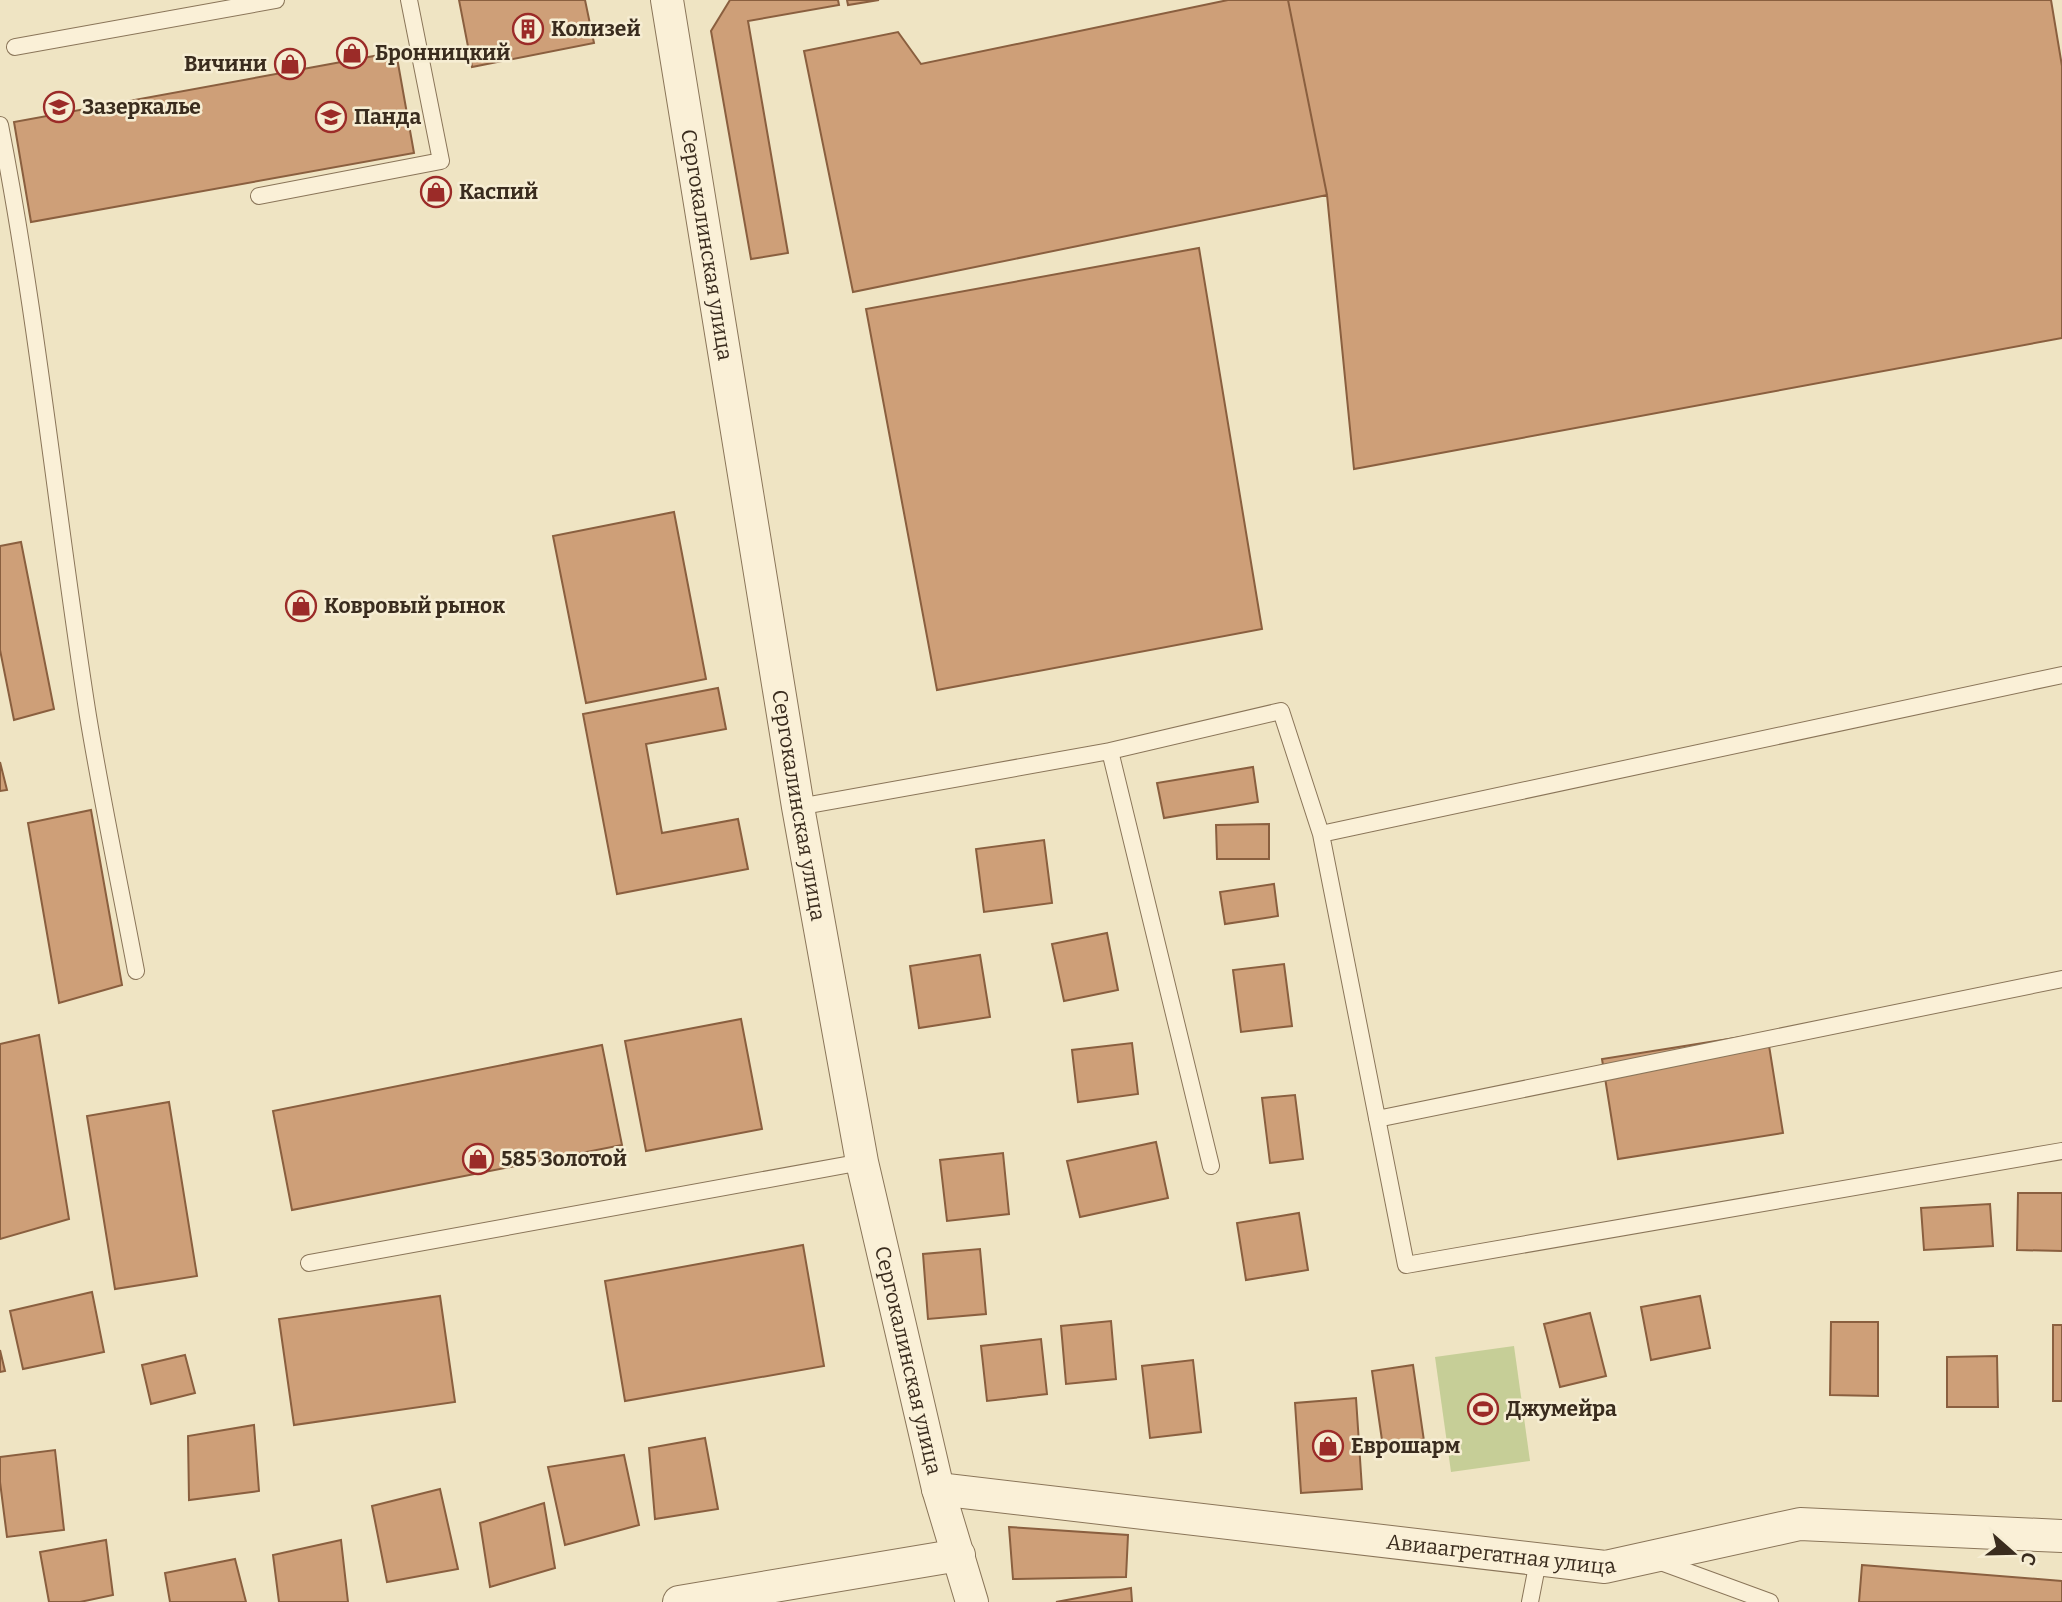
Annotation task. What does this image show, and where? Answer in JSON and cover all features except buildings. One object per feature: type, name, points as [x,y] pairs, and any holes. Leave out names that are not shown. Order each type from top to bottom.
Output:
[{"type":"street","name":"Сергокалинская улица","points":[[667,0],[798,807],[863,1162],[937,1489],[972,1602]]},
{"type":"street","name":"Авиаагрегатная улица","points":[[937,1489],[1605,1567],[1800,1524],[2062,1536]]},
{"type":"street","points":[[679,1602],[959,1555]]},
{"type":"lane","points":[[15,47],[276,0]]},
{"type":"lane","points":[[259,196],[441,160],[409,0]]},
{"type":"lane","points":[[0,125],[38,358],[88,716],[136,971]]},
{"type":"lane","points":[[1321,834],[2062,675]]},
{"type":"lane","points":[[798,807],[1110,751],[1281,711],[1321,834],[1406,1265],[2062,1151]]},
{"type":"lane","points":[[1110,751],[1211,1166]]},
{"type":"lane","points":[[1377,1119],[2062,979]]},
{"type":"lane","points":[[309,1264],[863,1162]]},
{"type":"lane","points":[[1650,1558],[1770,1602]]},
{"type":"lane","points":[[1530,1602],[1538,1561]]},
{"type":"green space","name":"Джумейра","points":[[1514,1346],[1530,1461],[1451,1472],[1435,1357]]},
{"type":"place","name":"Колизей","points":[[528,29]]},
{"type":"place","name":"Бронницкий","points":[[352,53]]},
{"type":"place","name":"Вичини","points":[[290,64]]},
{"type":"place","name":"Зазеркалье","points":[[59,107]]},
{"type":"place","name":"Панда","points":[[331,117]]},
{"type":"place","name":"Каспий","points":[[436,192]]},
{"type":"place","name":"Ковровый рынок","points":[[301,606]]},
{"type":"place","name":"585 Золотой","points":[[478,1159]]},
{"type":"place","name":"Джумейра","points":[[1483,1409]]},
{"type":"place","name":"Еврошарм","points":[[1328,1446]]}]
